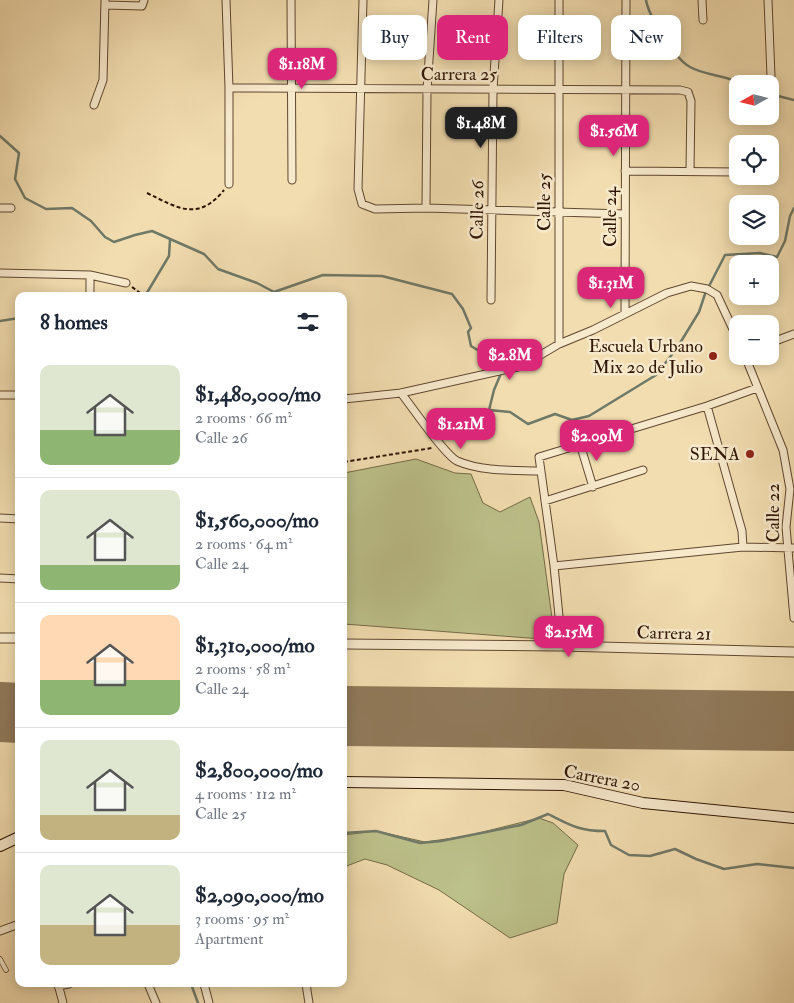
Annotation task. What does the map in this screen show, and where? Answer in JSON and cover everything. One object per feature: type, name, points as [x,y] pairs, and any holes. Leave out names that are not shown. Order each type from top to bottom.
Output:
[{"type":"main road","name":"Carrera 20","points":[[347,782],[564,785],[643,803],[794,818]]},
{"type":"main road","points":[[0,846],[15,839]]},
{"type":"street","points":[[94,105],[103,80],[105,2],[142,6],[144,0]]},
{"type":"street","points":[[226,0],[229,88],[229,184]]},
{"type":"street","points":[[291,0],[292,180]]},
{"type":"street","points":[[363,0],[358,189],[362,204],[375,209],[426,208],[624,214]]},
{"type":"street","points":[[426,208],[427,90],[433,0]]},
{"type":"street","name":"Calle 26","points":[[491,300],[493,88],[499,0]]},
{"type":"street","name":"Calle 25","points":[[559,0],[559,344]]},
{"type":"street","name":"Calle 24","points":[[625,314],[626,0]]},
{"type":"street","points":[[702,0],[703,20]]},
{"type":"street","points":[[768,0],[770,75]]},
{"type":"street","name":"Carrera 25","points":[[229,88],[680,90],[688,92],[690,101],[690,171]]},
{"type":"street","points":[[625,171],[729,172]]},
{"type":"street","points":[[0,208],[11,208]]},
{"type":"street","points":[[0,273],[90,275],[126,282]]},
{"type":"street","points":[[90,275],[90,292]]},
{"type":"street","points":[[347,399],[401,393],[522,366],[559,344],[593,330],[667,293],[691,286],[707,289],[717,295],[729,321]]},
{"type":"street","points":[[779,340],[794,334]]},
{"type":"street","name":"Calle 22","points":[[749,365],[784,450],[790,489],[786,527],[791,548],[794,618]]},
{"type":"street","points":[[562,646],[554,566],[538,458],[707,406],[758,388]]},
{"type":"street","points":[[401,393],[442,446],[456,460],[478,467],[509,471],[540,471]]},
{"type":"street","points":[[0,395],[15,395]]},
{"type":"street","points":[[707,406],[742,531],[743,547]]},
{"type":"street","points":[[580,444],[593,487]]},
{"type":"street","points":[[545,501],[643,470]]},
{"type":"street","points":[[0,518],[15,519]]},
{"type":"street","points":[[554,566],[743,547],[791,548]]},
{"type":"street","points":[[0,578],[15,579]]},
{"type":"street","points":[[0,638],[15,638]]},
{"type":"street","name":"Carrera 21","points":[[347,644],[562,646],[794,652]]},
{"type":"street","points":[[0,930],[15,925]]},
{"type":"street","points":[[59,987],[63,1003]]},
{"type":"street","points":[[149,987],[156,1003]]},
{"type":"street","points":[[205,987],[209,1003]]},
{"type":"street","points":[[306,987],[309,1003]]},
{"type":"lane","points":[[0,959],[6,970]]},
{"type":"path","points":[[147,193],[182,210],[196,210],[207,206],[219,197],[229,184]]},
{"type":"path","points":[[126,282],[139,292]]},
{"type":"path","points":[[347,462],[442,446]]},
{"type":"green space","points":[[416,459],[455,473],[471,474],[483,503],[500,512],[530,497],[539,522],[555,640],[347,624],[347,472]]},
{"type":"green space","points":[[539,818],[553,823],[578,845],[564,874],[557,923],[510,938],[439,890],[387,865],[365,859],[347,866],[347,835],[376,831],[425,842],[467,836]]},
{"type":"waterway","points":[[646,0],[652,17],[670,47],[684,63],[696,70],[729,79]]},
{"type":"waterway","points":[[779,96],[794,100]]},
{"type":"waterway","points":[[0,136],[19,153],[15,179],[25,198],[46,209],[72,208],[91,221],[105,237],[114,242],[152,231],[204,254],[218,269],[257,283],[274,292],[323,275],[382,276],[452,294],[463,309],[471,328],[468,332],[471,346],[487,356],[502,371],[494,390],[489,410],[510,412],[528,424],[555,414],[572,420],[589,416],[656,375],[677,348],[699,312],[705,294],[725,255],[760,253],[777,257],[785,241],[790,216],[794,208]]},
{"type":"waterway","points":[[147,292],[169,256],[170,240]]},
{"type":"waterway","points":[[0,321],[15,319]]},
{"type":"waterway","points":[[347,833],[376,831],[420,843],[441,841],[521,825],[548,814],[581,829],[605,831],[611,845],[629,855],[650,856],[675,849],[724,869],[757,864],[794,868]]},
{"type":"waterway","points":[[192,987],[198,1003]]},
{"type":"runway","points":[[0,712],[15,713]]},
{"type":"runway","points":[[347,716],[794,721]]},
{"type":"place","name":"Escuela Urbano Mix 20 de Julio","points":[[713,356]]},
{"type":"place","name":"SENA","points":[[750,454]]}]
